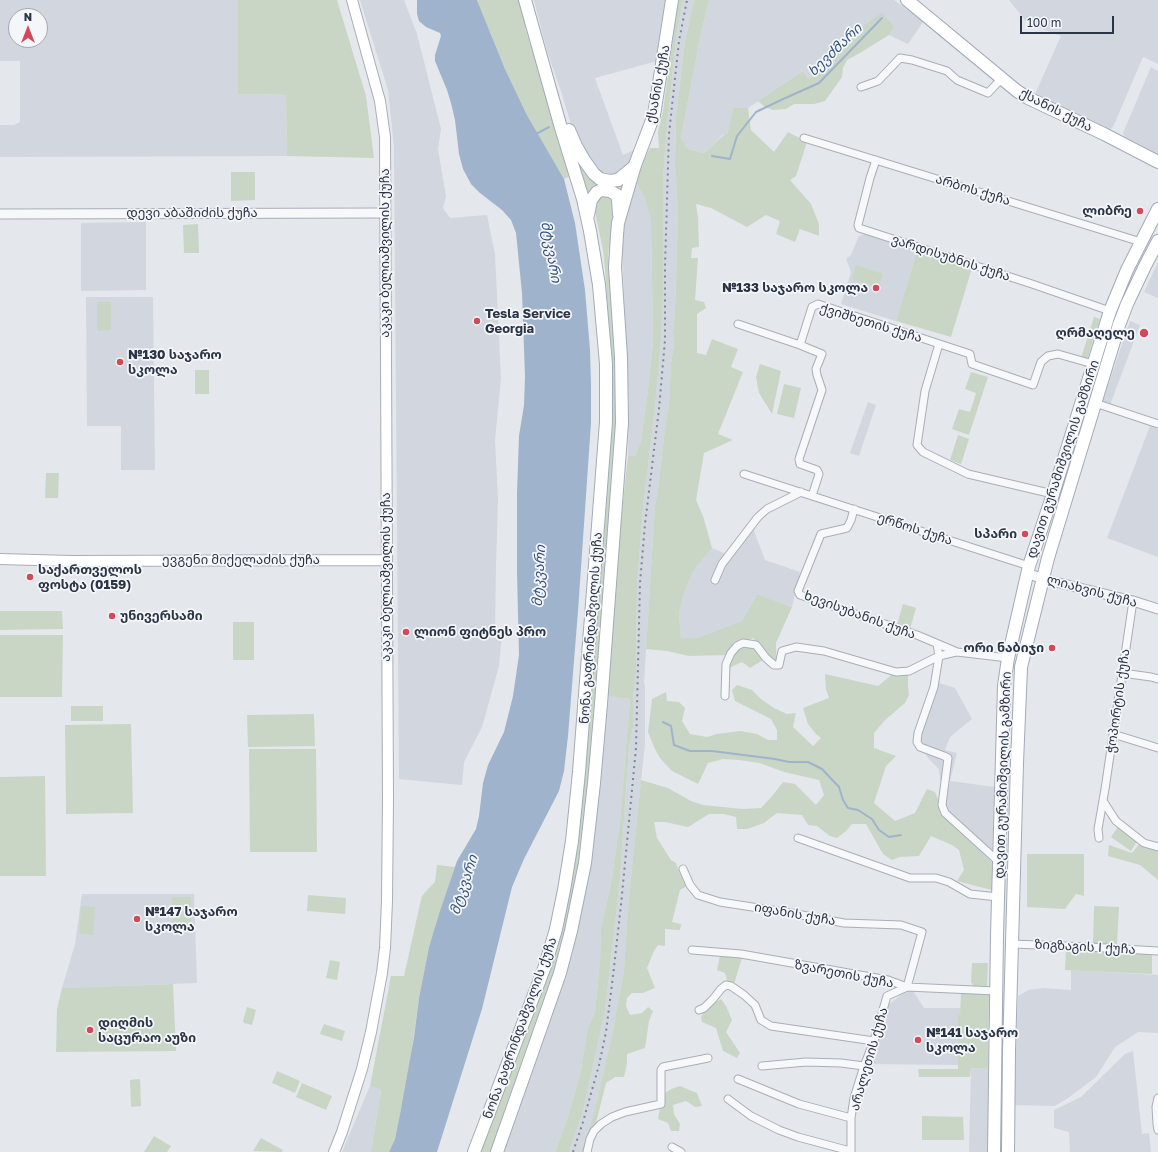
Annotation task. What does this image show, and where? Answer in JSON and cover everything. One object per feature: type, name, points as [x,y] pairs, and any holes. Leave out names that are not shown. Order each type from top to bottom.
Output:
[{"type":"main road","name":"აკაკი ბელიაშვილის ქუჩა","points":[[334,1152],[362,1069],[382,973],[385,948],[387,901],[388,799],[385,137],[380,101],[352,0]]},
{"type":"main road","points":[[525,0],[552,94],[584,160],[594,174],[605,181],[618,180],[635,166]]},
{"type":"main road","name":"ქსანის ქუჩა","points":[[635,166],[654,115],[672,0]]},
{"type":"main road","name":"ქსანის ქუჩა","points":[[907,0],[1028,98],[1112,138],[1158,162]]},
{"type":"main road","name":"ნონა გაფრინდაშვილის ქუჩა","points":[[474,1152],[550,949],[564,890],[573,836],[579,772],[605,440],[607,399],[606,364],[596,264],[588,218],[552,94]]},
{"type":"main road","name":"ნონა გაფრინდაშვილის ქუჩა","points":[[497,1152],[560,973],[580,893],[587,850],[601,704],[622,423],[621,357],[615,266],[616,246],[618,223],[635,166]]},
{"type":"main road","points":[[588,218],[590,203],[594,195],[602,190],[610,191],[617,195],[618,223]]},
{"type":"main road","name":"დავით გურამიშვილის გამზირი","points":[[994,1152],[998,897],[1004,686],[1008,658],[1028,569],[1110,312],[1127,270],[1158,208]]},
{"type":"main road","name":"დავით გურამიშვილის გამზირი","points":[[1008,1152],[1008,1093],[1021,667],[1050,550],[1119,326],[1126,307],[1158,241]]},
{"type":"main road","points":[[1119,326],[1118,321],[1111,319],[1110,312],[1115,307],[1121,309],[1126,307]]},
{"type":"main road","name":"ევგენი მიქელაძის ქუჩა","points":[[0,559],[71,561],[386,560]]},
{"type":"main road","points":[[997,944],[1012,944]]},
{"type":"street","points":[[861,88],[878,81],[900,58],[912,60],[947,71],[957,80],[988,93],[1002,78]]},
{"type":"street","name":"არბოს ქუჩა","points":[[804,138],[1141,242]]},
{"type":"street","name":"ვარდისუბნის ქუჩა","points":[[876,160],[858,221],[859,228],[1110,312]]},
{"type":"street","name":"დევი აბაშიძის ქუჩა","points":[[0,214],[385,213]]},
{"type":"street","name":"ქვიშხეთის ქუჩა","points":[[800,345],[812,307],[818,304],[970,354],[972,364],[1033,385],[1042,362],[1048,356],[1058,354],[1093,364]]},
{"type":"street","points":[[738,324],[822,354],[816,369],[822,390],[799,459],[800,464],[817,470],[819,474],[812,496]]},
{"type":"street","name":"ქვიშხეთის ქუჩა","points":[[939,344],[925,392],[917,445],[923,452],[968,474],[1053,494]]},
{"type":"street","points":[[1095,403],[1158,424]]},
{"type":"street","name":"ერწოს ქუჩა","points":[[744,474],[854,509],[1028,569]]},
{"type":"street","points":[[715,580],[722,564],[758,517],[767,509],[801,492]]},
{"type":"street","name":"ხევისუბანის ქუჩა","points":[[854,509],[846,528],[821,534],[798,591],[800,595],[917,635],[957,652],[1008,658]]},
{"type":"street","name":"ლიახვის ქუჩა","points":[[1028,569],[1043,578],[1158,609]]},
{"type":"street","name":"ჭოპორტის ქუჩა","points":[[1099,838],[1098,829],[1133,602]]},
{"type":"street","name":"ხევისუბანის ქუჩა","points":[[725,696],[726,664],[737,646],[743,643],[756,645],[766,658],[774,665],[779,665],[782,651],[796,647],[824,651],[896,672],[908,671],[939,656],[957,652]]},
{"type":"street","points":[[937,644],[939,656],[934,687],[918,733],[917,742],[920,747],[948,758],[942,805],[945,813],[1000,862]]},
{"type":"street","points":[[1122,673],[1158,679]]},
{"type":"street","points":[[1113,734],[1158,748]]},
{"type":"street","points":[[1103,801],[1116,821],[1144,843],[1158,847]]},
{"type":"street","points":[[798,838],[910,878],[936,878],[949,882],[970,894],[998,897]]},
{"type":"street","name":"იფანის ქუჩა","points":[[683,869],[690,885],[698,895],[720,902],[844,923],[901,925],[922,932],[907,987]]},
{"type":"street","name":"ზიგზაგის I ქუჩა","points":[[1012,944],[1158,951]]},
{"type":"street","name":"ზვარეთის ქუჩა","points":[[692,950],[741,954],[888,980],[907,987],[996,991]]},
{"type":"street","points":[[700,1010],[704,1008],[721,988],[726,985],[731,986],[755,1005],[761,1020],[771,1026],[874,1041]]},
{"type":"street","name":"არალეთის ქუჩა","points":[[850,1151],[854,1098],[874,1041],[887,996],[907,987]]},
{"type":"street","points":[[587,1152],[594,1130],[612,1117],[625,1112],[661,1104],[661,1070],[663,1067],[708,1058]]},
{"type":"street","points":[[762,1066],[806,1062],[840,1063],[864,1066]]},
{"type":"street","points":[[738,1079],[799,1104],[852,1118]]},
{"type":"street","points":[[1158,1098],[1156,1107],[1158,1130]]},
{"type":"street","points":[[728,1099],[751,1116],[779,1130],[798,1137],[850,1151]]},
{"type":"street","points":[[672,1147],[681,1152]]},
{"type":"shaded area","points":[[0,0],[238,0],[238,94],[286,95],[287,156],[0,157],[0,125],[14,125],[20,122],[20,61],[0,61]]},
{"type":"shaded area","points":[[360,0],[404,0],[417,34],[441,129],[438,149],[446,196],[443,208],[450,218],[487,215],[495,254],[501,379],[495,440],[498,500],[495,628],[502,634],[499,666],[482,727],[464,762],[462,785],[399,779],[394,147],[388,90]]},
{"type":"shaded area","points":[[534,0],[666,0],[657,61],[595,78],[623,155],[636,149],[634,158],[619,174],[604,175],[599,172],[575,138],[547,51]]},
{"type":"shaded area","points":[[683,0],[694,0],[685,41],[676,117],[675,164],[678,212],[673,332],[674,345],[671,363],[669,405],[655,505],[644,683],[645,743],[628,907],[624,970],[612,1035],[594,1113],[581,1152],[569,1152],[583,1111],[605,1011],[620,879],[629,747],[633,728],[633,699],[636,672],[637,586],[643,508],[661,341],[663,296],[663,179],[676,38]]},
{"type":"shaded area","points":[[709,0],[894,0],[923,22],[908,44],[889,35],[894,27],[829,49],[835,61],[809,79],[803,71],[748,108],[733,108],[727,135],[724,134],[704,153],[688,149],[681,138],[700,38]]},
{"type":"shaded area","points":[[1009,0],[1158,0],[1158,64],[1143,57],[1113,127],[1108,130],[1035,94],[1061,36],[1027,23]]},
{"type":"shaded area","points":[[1151,67],[1158,71],[1158,154],[1124,136],[1123,133]]},
{"type":"shaded area","points":[[634,178],[645,199],[651,221],[653,342],[641,441],[635,456],[628,456],[629,404],[621,229]]},
{"type":"shaded area","points":[[146,222],[146,290],[81,291],[81,223]]},
{"type":"shaded area","name":"№133 საჯარო სკოლა","points":[[865,234],[917,251],[896,321],[841,304],[851,272],[846,259],[851,255],[859,236]]},
{"type":"shaded area","points":[[1158,262],[1158,298],[1144,292]]},
{"type":"shaded area","name":"№130 საჯარო სკოლა","points":[[86,297],[153,297],[155,470],[121,470],[121,426],[87,426]]},
{"type":"shaded area","points":[[1130,321],[1140,325],[1110,405],[1104,403],[1103,400]]},
{"type":"shaded area","points":[[868,402],[876,405],[859,456],[850,453]]},
{"type":"shaded area","points":[[1150,426],[1158,429],[1158,557],[1107,538]]},
{"type":"shaded area","points":[[748,524],[752,526],[765,560],[800,572],[792,607],[757,594],[742,621],[697,638],[681,638],[679,613],[684,593],[694,570],[712,548],[726,554]]},
{"type":"shaded area","points":[[939,683],[955,688],[972,719],[950,737],[945,750],[957,753],[950,781],[995,787],[992,853],[949,817],[944,802],[950,782],[940,780],[939,769],[928,758],[921,746],[919,734],[931,700]]},
{"type":"shaded area","points":[[606,696],[630,699],[620,821],[611,884],[601,928],[600,961],[595,1013],[588,1027],[580,1075],[567,1119],[555,1152],[502,1152],[588,872],[601,772]]},
{"type":"shaded area","name":"№147 საჯარო სკოლა","points":[[82,894],[194,894],[197,983],[62,988],[75,944]]},
{"type":"shaded area","points":[[1071,970],[1158,975],[1158,1033],[1138,1032],[1115,1047],[1096,1077],[1055,1106],[1014,1105],[1018,996],[1029,990],[1043,988],[1071,990]]},
{"type":"shaded area","name":"№141 საჯარო სკოლა","points":[[913,991],[924,1008],[961,1008],[960,1015],[958,1016],[958,1065],[872,1064],[887,1006],[903,993]]},
{"type":"shaded area","points":[[1133,1051],[1142,1134],[1149,1133],[1151,1152],[1070,1152],[1069,1132],[1054,1128],[1054,1110],[1081,1097],[1125,1054]]},
{"type":"shaded area","points":[[971,1068],[988,1069],[988,1152],[969,1152]]},
{"type":"shaded area","points":[[370,1086],[381,1090],[371,1152],[342,1152]]},
{"type":"green space","points":[[238,0],[337,0],[366,96],[374,158],[287,156],[286,95],[238,94]]},
{"type":"green space","points":[[477,0],[520,0],[526,31],[549,101],[570,176],[564,179],[527,115],[505,69]]},
{"type":"green space","points":[[678,0],[683,0],[676,38],[663,179],[663,296],[661,341],[643,508],[637,586],[636,672],[633,699],[633,728],[629,747],[620,879],[605,1011],[583,1111],[569,1152],[555,1152],[567,1119],[580,1075],[588,1027],[595,1013],[600,961],[601,928],[611,884],[620,821],[630,699],[606,696],[614,587],[628,456],[635,456],[641,441],[653,342],[651,221],[645,199],[634,178],[650,148],[659,148],[658,132],[663,111]]},
{"type":"green space","points":[[694,0],[709,0],[700,38],[681,138],[688,149],[704,153],[725,134],[727,135],[733,108],[748,108],[751,130],[774,152],[788,132],[807,142],[796,176],[790,180],[811,204],[819,224],[819,236],[800,229],[795,242],[776,234],[780,221],[766,215],[747,227],[711,208],[696,204],[699,247],[692,248],[691,258],[698,258],[695,300],[704,302],[706,308],[697,314],[697,353],[706,355],[712,339],[738,349],[731,367],[743,372],[718,434],[733,440],[704,453],[696,500],[703,516],[712,548],[694,570],[684,593],[679,613],[681,638],[697,638],[742,621],[757,594],[792,607],[776,643],[776,661],[753,638],[736,645],[729,655],[689,656],[667,651],[646,649],[655,505],[669,405],[671,363],[674,345],[673,332],[678,212],[675,164],[676,117],[685,41]]},
{"type":"green space","points":[[882,13],[894,27],[889,35],[847,60],[843,68],[842,77],[825,101],[814,104],[794,104],[786,109],[773,110],[765,107],[758,101],[803,71],[809,79],[835,61],[829,50]]},
{"type":"green space","points":[[573,148],[591,175],[624,180],[622,196],[619,192],[587,198]]},
{"type":"green space","points":[[231,172],[255,172],[255,200],[231,201]]},
{"type":"green space","points":[[598,196],[613,196],[615,206],[608,253],[616,385],[616,421],[586,812],[578,867],[556,967],[492,1152],[480,1152],[567,904],[580,821],[590,711],[612,410],[611,357],[605,269],[603,250],[594,207]]},
{"type":"green space","points":[[198,224],[199,253],[184,253],[183,225]]},
{"type":"green space","points":[[917,251],[972,268],[951,337],[896,321]]},
{"type":"green space","points":[[856,265],[883,274],[878,288],[852,279]]},
{"type":"green space","points":[[97,302],[111,302],[111,330],[97,331]]},
{"type":"green space","points":[[1094,317],[1100,319],[1087,360],[1081,358]]},
{"type":"green space","points":[[760,364],[781,371],[772,414],[759,393],[756,377]]},
{"type":"green space","points":[[195,370],[209,370],[209,394],[195,394]]},
{"type":"green space","points":[[971,372],[988,377],[969,435],[952,429],[959,409],[970,412],[976,393],[965,389]]},
{"type":"green space","points":[[784,384],[801,388],[794,418],[777,414]]},
{"type":"green space","points":[[958,435],[969,439],[961,464],[950,460]]},
{"type":"green space","points":[[46,473],[59,473],[58,498],[45,498]]},
{"type":"green space","points":[[903,604],[916,608],[910,629],[897,625]]},
{"type":"green space","points":[[0,611],[62,611],[63,629],[0,630]]},
{"type":"green space","points":[[233,622],[254,622],[254,660],[233,660]]},
{"type":"green space","points":[[0,635],[63,635],[62,697],[0,697]]},
{"type":"green space","points":[[745,646],[755,647],[763,660],[750,668],[742,662],[729,668],[731,656],[737,649]]},
{"type":"green space","points":[[894,673],[903,675],[908,673],[909,695],[905,703],[885,720],[874,733],[874,748],[896,756],[886,766],[874,803],[895,821],[915,813],[927,789],[935,792],[939,802],[940,813],[992,862],[992,890],[957,881],[964,870],[959,850],[952,845],[931,836],[919,856],[900,857],[892,860],[883,854],[866,824],[852,824],[837,838],[830,836],[817,826],[808,825],[802,815],[777,813],[764,823],[747,829],[737,829],[736,817],[724,814],[709,814],[688,827],[665,822],[654,822],[657,838],[671,860],[676,863],[687,886],[680,890],[672,922],[681,924],[680,930],[665,929],[665,946],[658,945],[654,951],[647,968],[655,988],[643,993],[632,993],[627,998],[626,1006],[630,1015],[642,1013],[648,1007],[653,1011],[649,1021],[645,1048],[627,1054],[624,1077],[615,1077],[606,1083],[595,1127],[586,1152],[581,1152],[594,1113],[612,1035],[624,970],[628,907],[641,780],[668,788],[691,801],[703,805],[742,809],[761,808],[783,782],[795,784],[816,805],[824,795],[819,780],[784,772],[760,763],[723,759],[708,763],[698,784],[672,771],[660,758],[648,732],[652,699],[666,692],[667,701],[679,702],[685,708],[682,721],[690,734],[707,737],[740,731],[757,734],[768,740],[777,740],[777,730],[771,719],[735,701],[732,690],[737,685],[752,690],[761,699],[774,708],[787,714],[796,713],[793,727],[813,746],[821,738],[808,724],[803,708],[829,698],[826,689],[825,674],[878,686]]},
{"type":"green space","points":[[71,706],[103,706],[103,721],[71,721]]},
{"type":"green space","points":[[314,714],[315,746],[248,747],[247,715]]},
{"type":"green space","points":[[131,724],[133,813],[66,814],[65,725]]},
{"type":"green space","points":[[249,749],[316,749],[317,852],[250,852]]},
{"type":"green space","points":[[45,776],[46,876],[0,876],[0,777]]},
{"type":"green space","points":[[1118,827],[1137,841],[1131,851],[1111,837]]},
{"type":"green space","points":[[1140,843],[1158,850],[1158,880],[1140,865],[1108,856],[1109,845],[1132,853]]},
{"type":"green space","points":[[1027,854],[1084,854],[1084,896],[1076,894],[1065,909],[1027,907]]},
{"type":"green space","points":[[437,865],[455,867],[429,947],[419,998],[408,1077],[395,1139],[389,1152],[371,1152],[381,1090],[370,1086],[391,976],[404,976],[422,896],[435,882]]},
{"type":"green space","points":[[308,895],[346,898],[345,914],[307,911]]},
{"type":"green space","points":[[172,897],[191,897],[191,926],[173,926]]},
{"type":"green space","points":[[81,906],[95,907],[93,935],[79,934]]},
{"type":"green space","points":[[1094,906],[1119,907],[1117,945],[1093,944]]},
{"type":"green space","points":[[1066,948],[1152,954],[1152,974],[1065,970]]},
{"type":"green space","points":[[720,955],[742,958],[734,984],[728,983],[725,973],[717,970]]},
{"type":"green space","points":[[330,960],[340,962],[337,980],[326,978]]},
{"type":"green space","points":[[972,963],[988,963],[987,989],[975,988],[971,982]]},
{"type":"green space","points":[[173,984],[176,1051],[56,1052],[57,1009],[62,988]]},
{"type":"green space","points":[[961,992],[989,994],[988,1069],[971,1068],[970,1077],[919,1077],[918,1069],[958,1069],[958,1015],[960,1015]]},
{"type":"green space","points":[[721,999],[732,1020],[726,1032],[740,1053],[737,1058],[723,1051],[716,1028],[702,1022],[701,1017],[706,1008]]},
{"type":"green space","points":[[247,1007],[256,1010],[252,1025],[244,1023],[243,1021]]},
{"type":"green space","points":[[324,1024],[345,1031],[342,1041],[320,1034]]},
{"type":"green space","points":[[277,1071],[300,1081],[295,1093],[272,1083]]},
{"type":"green space","points":[[140,1079],[141,1106],[131,1107],[130,1080]]},
{"type":"green space","points":[[302,1083],[332,1096],[326,1110],[296,1097]]},
{"type":"green space","points":[[680,1086],[697,1093],[702,1106],[695,1107],[686,1101],[673,1105],[674,1114],[680,1124],[679,1131],[671,1131],[668,1123],[658,1119],[662,1105],[662,1095],[671,1089]]},
{"type":"green space","points":[[922,1116],[963,1117],[964,1140],[922,1140]]},
{"type":"green space","points":[[154,1136],[171,1146],[167,1152],[144,1152]]},
{"type":"green space","points":[[261,1138],[283,1150],[282,1152],[253,1151]]},
{"type":"water","name":"მტკვარი","points":[[417,0],[477,0],[505,69],[527,115],[564,179],[575,223],[585,290],[590,350],[591,423],[568,736],[564,771],[559,791],[524,859],[512,887],[482,1009],[437,1152],[389,1152],[395,1139],[401,1109],[429,947],[457,861],[476,829],[483,783],[488,765],[504,732],[513,696],[519,655],[517,493],[519,436],[524,405],[525,376],[522,293],[516,233],[511,220],[502,210],[471,184],[463,169],[459,154],[455,120],[451,103],[435,61],[435,55],[441,36],[440,33],[426,27],[419,21],[417,14]]},
{"type":"waterway","name":"ხევძმარი","points":[[712,156],[730,159],[737,136],[756,112],[819,83],[882,18]]},
{"type":"waterway","name":"ხევძმარი","points":[[536,134],[549,127]]},
{"type":"waterway","points":[[663,722],[671,726],[674,745],[690,751],[712,751],[789,762],[808,762],[822,769],[839,787],[843,800],[848,808],[858,810],[872,819],[879,830],[889,837],[901,835]]},
{"type":"railway","points":[[573,1152],[599,1065],[606,1032],[621,905],[636,748],[640,583],[665,340],[665,266],[669,134],[679,41],[687,0]]},
{"type":"place","name":"ლიბრე","points":[[1140,211]]},
{"type":"place","name":"№133 საჯარო სკოლა","points":[[876,288]]},
{"type":"place","name":"Tesla Service Georgia","points":[[477,321]]},
{"type":"place","name":"ღრმაღელე","points":[[1144,333]]},
{"type":"place","name":"№130 საჯარო სკოლა","points":[[120,362]]},
{"type":"place","name":"სპარი","points":[[1025,534]]},
{"type":"place","name":"საქართველოს ფოსტა (0159)","points":[[30,577]]},
{"type":"place","name":"უნივერსამი","points":[[112,616]]},
{"type":"place","name":"ლიონ ფიტნეს პრო","points":[[406,632]]},
{"type":"place","name":"ორი ნაბიჯი","points":[[1052,648]]},
{"type":"place","name":"№147 საჯარო სკოლა","points":[[137,919]]},
{"type":"place","name":"დიღმის საცურაო აუზი","points":[[90,1030]]},
{"type":"place","name":"№141 საჯარო სკოლა","points":[[918,1040]]}]
